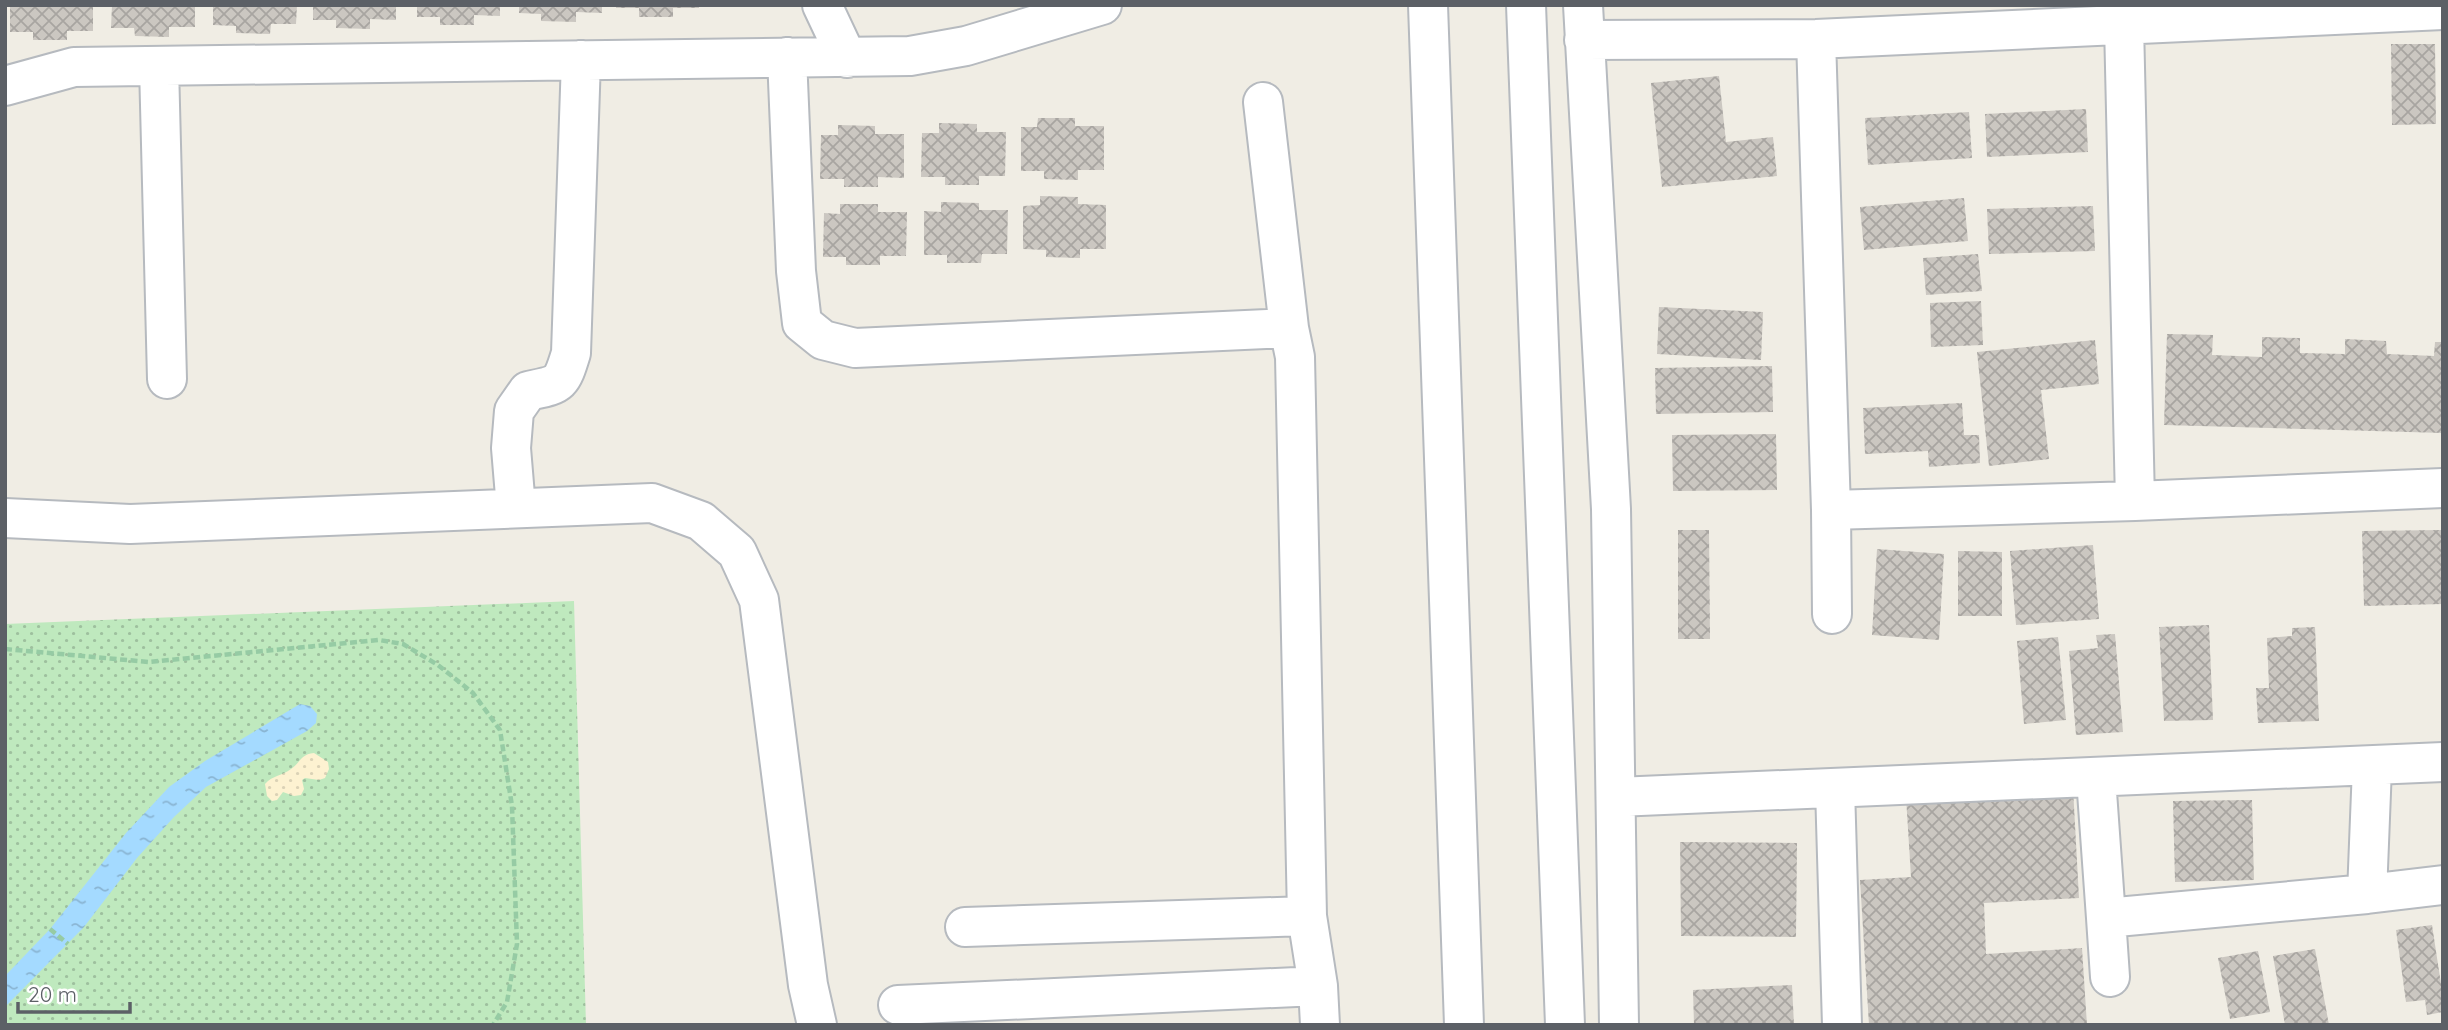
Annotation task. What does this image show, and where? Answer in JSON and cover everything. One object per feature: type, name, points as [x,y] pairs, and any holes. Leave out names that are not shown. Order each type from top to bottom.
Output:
[{"type":"street","points":[[822,5],[847,58]]},
{"type":"street","points":[[5,86],[74,67],[910,56],[966,46],[1102,5]]},
{"type":"street","points":[[1428,5],[1464,1025]]},
{"type":"street","points":[[1526,5],[1565,1025]]},
{"type":"street","points":[[1619,1025],[1611,509],[1584,23],[1816,39],[2443,10]]},
{"type":"street","points":[[2124,24],[2135,501]]},
{"type":"street","points":[[1816,39],[1832,614]]},
{"type":"street","points":[[787,57],[796,271],[802,323],[822,340],[855,348],[1289,328]]},
{"type":"street","points":[[516,508],[511,448],[514,411],[528,391],[556,385],[564,376],[571,353],[580,60]]},
{"type":"street","points":[[159,66],[167,379]]},
{"type":"street","points":[[1264,102],[1289,328],[1295,357],[1307,916],[1318,986],[1320,1025]]},
{"type":"street","points":[[1831,510],[2443,488]]},
{"type":"street","points":[[5,518],[130,524],[652,503],[701,521],[737,552],[759,600],[808,985],[817,1025]]},
{"type":"street","points":[[1616,797],[2443,762]]},
{"type":"street","points":[[2367,894],[2372,767]]},
{"type":"street","points":[[2096,778],[2110,977]]},
{"type":"street","points":[[1835,788],[1842,1025]]},
{"type":"street","points":[[2106,918],[2443,885]]},
{"type":"street","points":[[965,927],[1307,916]]},
{"type":"street","points":[[898,1005],[1318,986]]},
{"type":"path","points":[[5,649],[149,662],[379,640],[403,644],[438,665],[473,693],[500,730],[512,806],[517,944],[507,1002],[493,1025]]},
{"type":"path","points":[[50,929],[68,944]]},
{"type":"green space","points":[[574,601],[586,1025],[5,1025],[5,624]]},
{"type":"sand","points":[[314,753],[328,762],[329,769],[325,778],[305,778],[302,780],[304,789],[301,795],[294,796],[283,792],[277,800],[272,801],[267,796],[265,784],[291,769],[306,755]]},
{"type":"water","points":[[300,704],[310,706],[317,714],[316,723],[307,731],[206,787],[137,858],[84,927],[5,1007],[5,976],[50,929],[126,833],[169,787],[205,761]]},
{"type":"building","points":[[10,5],[93,5],[93,31],[67,31],[67,40],[33,40],[33,32],[10,32]]},
{"type":"building","points":[[112,5],[195,5],[195,27],[169,27],[169,37],[135,36],[134,28],[111,28]]},
{"type":"building","points":[[213,5],[297,5],[296,24],[271,24],[270,34],[236,33],[236,26],[213,25]]},
{"type":"building","points":[[313,5],[396,5],[396,20],[370,19],[370,29],[336,28],[336,20],[313,20]]},
{"type":"building","points":[[417,5],[500,5],[500,16],[474,15],[474,25],[440,25],[440,17],[417,17]]},
{"type":"building","points":[[519,5],[602,5],[602,13],[576,12],[576,22],[541,21],[541,14],[519,13]]},
{"type":"building","points":[[616,5],[699,5],[699,8],[673,8],[673,17],[639,17],[639,8],[616,8]]},
{"type":"building","points":[[2391,44],[2435,44],[2436,124],[2392,125]]},
{"type":"building","points":[[1719,76],[1726,142],[1773,137],[1777,176],[1662,187],[1651,83]]},
{"type":"building","points":[[2086,109],[2088,152],[1987,157],[1985,114]]},
{"type":"building","points":[[1969,112],[1972,158],[1868,165],[1865,118]]},
{"type":"building","points":[[1038,118],[1075,118],[1075,126],[1104,126],[1104,170],[1078,170],[1078,180],[1044,179],[1044,171],[1021,171],[1021,127],[1037,127]]},
{"type":"building","points":[[939,123],[977,124],[977,132],[1006,132],[1005,176],[979,176],[979,185],[945,185],[945,177],[921,177],[922,133],[939,133]]},
{"type":"building","points":[[838,125],[875,126],[875,134],[904,134],[904,178],[878,177],[878,187],[844,187],[844,179],[820,179],[821,135],[838,135]]},
{"type":"building","points":[[1040,196],[1078,197],[1078,204],[1106,205],[1106,249],[1080,249],[1080,258],[1046,257],[1046,250],[1023,249],[1023,206],[1040,205]]},
{"type":"building","points":[[1964,198],[1968,241],[1864,250],[1860,207]]},
{"type":"building","points":[[941,202],[979,203],[979,210],[1008,210],[1007,254],[982,254],[981,263],[947,263],[947,255],[924,255],[924,211],[941,212]]},
{"type":"building","points":[[840,204],[878,204],[878,212],[907,212],[906,256],[880,256],[880,265],[846,265],[846,257],[823,257],[824,213],[840,214]]},
{"type":"building","points":[[2093,206],[2095,251],[1989,254],[1987,209]]},
{"type":"building","points":[[1978,254],[1982,291],[1926,295],[1923,258]]},
{"type":"building","points":[[1981,301],[1983,345],[1931,347],[1930,303]]},
{"type":"building","points":[[1659,307],[1763,312],[1761,360],[1657,354]]},
{"type":"building","points":[[2167,334],[2213,335],[2212,355],[2262,357],[2262,337],[2300,338],[2300,353],[2345,354],[2345,339],[2386,341],[2387,354],[2434,356],[2435,342],[2443,342],[2443,433],[2164,425]]},
{"type":"building","points":[[2095,340],[2099,384],[2041,390],[2049,459],[1989,466],[1977,352]]},
{"type":"building","points":[[1772,366],[1773,412],[1656,414],[1655,368]]},
{"type":"building","points":[[1962,403],[1964,435],[1979,435],[1980,463],[1929,467],[1928,451],[1865,454],[1863,408]]},
{"type":"building","points":[[1776,434],[1777,490],[1673,491],[1672,435]]},
{"type":"building","points":[[1678,530],[1709,530],[1710,639],[1678,639]]},
{"type":"building","points":[[2443,530],[2443,604],[2364,606],[2362,531]]},
{"type":"building","points":[[2093,545],[2099,619],[2016,625],[2010,551]]},
{"type":"building","points":[[1877,549],[1944,554],[1939,640],[1872,635]]},
{"type":"building","points":[[1958,551],[2002,552],[2002,616],[1958,616]]},
{"type":"building","points":[[2209,625],[2213,720],[2164,721],[2159,627]]},
{"type":"building","points":[[2315,627],[2319,721],[2258,723],[2256,688],[2269,688],[2267,638],[2292,636],[2292,628]]},
{"type":"building","points":[[2115,634],[2123,732],[2076,735],[2069,651],[2098,648],[2096,635]]},
{"type":"building","points":[[2058,637],[2066,720],[2024,724],[2017,641]]},
{"type":"building","points":[[2073,788],[2079,898],[1984,903],[1986,954],[2082,948],[2087,1025],[1869,1025],[1860,880],[1911,877],[1906,797]]},
{"type":"building","points":[[2252,800],[2254,880],[2175,882],[2173,801]]},
{"type":"building","points":[[1680,842],[1797,843],[1796,937],[1681,936]]},
{"type":"building","points":[[2432,925],[2443,1012],[2427,1015],[2425,1000],[2406,1002],[2396,930]]},
{"type":"building","points":[[2315,949],[2329,1025],[2285,1025],[2273,956]]},
{"type":"building","points":[[2258,951],[2270,1012],[2230,1019],[2218,958]]},
{"type":"building","points":[[1792,985],[1794,1025],[1694,1025],[1693,990]]}]
